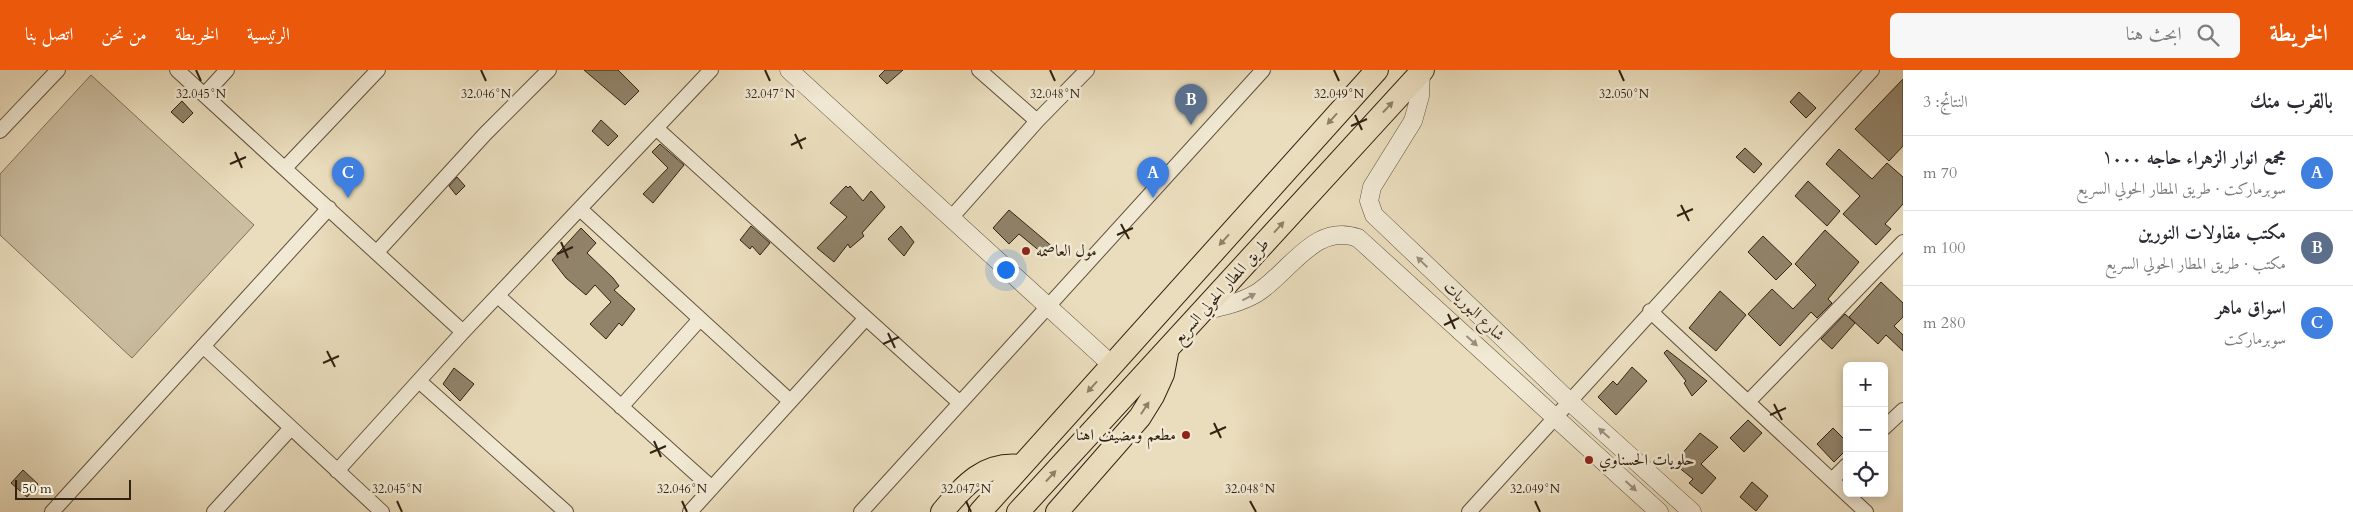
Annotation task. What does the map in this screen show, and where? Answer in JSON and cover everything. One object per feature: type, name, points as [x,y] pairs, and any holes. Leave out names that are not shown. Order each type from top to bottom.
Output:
[{"type":"highway","name":"طريق المطار الحولي السريع","points":[[980,512],[1377,70]]},
{"type":"highway","name":"طريق المطار الحولي السريع","points":[[1018,512],[1422,71]]},
{"type":"highway","points":[[1057,512],[1140,417],[1153,396],[1163,374],[1168,350]]},
{"type":"highway","points":[[942,512],[964,487],[980,473],[1000,466],[1021,466]]},
{"type":"street","points":[[0,131],[58,70]]},
{"type":"street","points":[[177,70],[463,332]]},
{"type":"street","points":[[205,94],[227,70]]},
{"type":"street","points":[[285,168],[378,70]]},
{"type":"street","points":[[377,252],[485,134],[549,70]]},
{"type":"street","points":[[337,471],[463,332],[711,70]]},
{"type":"street","points":[[789,70],[1112,365]]},
{"type":"street","points":[[979,70],[1037,121]]},
{"type":"street","points":[[951,218],[1037,121],[1087,70]]},
{"type":"street","points":[[861,512],[1263,70]]},
{"type":"street","points":[[1474,510],[1650,311],[1872,70]]},
{"type":"street","name":"شارع البوريات","points":[[1422,71],[1420,96],[1413,121],[1372,187],[1370,194],[1371,208],[1378,220],[1569,402],[1692,512]]},
{"type":"street","points":[[656,128],[960,403]]},
{"type":"street","points":[[52,512],[329,208]]},
{"type":"street","points":[[580,209],[790,401]]},
{"type":"street","name":"شارع البوريات","points":[[1203,311],[1238,302],[1259,292],[1319,240],[1329,235],[1349,235],[1366,245],[1659,512]]},
{"type":"street","points":[[1748,402],[1903,242]]},
{"type":"street","points":[[498,296],[712,488]]},
{"type":"street","points":[[1650,311],[1866,512]]},
{"type":"street","points":[[621,407],[700,318]]},
{"type":"street","points":[[690,512],[866,318]]},
{"type":"street","points":[[203,346],[337,471],[375,510]]},
{"type":"street","points":[[419,380],[566,512]]},
{"type":"street","points":[[1888,424],[1903,410]]},
{"type":"street","points":[[214,512],[291,428]]},
{"type":"street","points":[[1832,480],[1843,470]]},
{"type":"shaded area","points":[[91,75],[254,225],[132,358],[0,235],[0,174]]},
{"type":"building","points":[[584,70],[618,70],[639,91],[625,105]]},
{"type":"building","points":[[885,70],[903,70],[887,84],[879,76]]},
{"type":"building","points":[[1903,79],[1903,146],[1889,161],[1855,129]]},
{"type":"building","points":[[1799,92],[1816,108],[1806,118],[1790,102]]},
{"type":"building","points":[[182,101],[193,113],[183,123],[171,112]]},
{"type":"building","points":[[601,120],[618,136],[608,146],[592,131]]},
{"type":"building","points":[[660,144],[684,165],[653,203],[643,194],[668,168],[652,152]]},
{"type":"building","points":[[1745,148],[1762,164],[1754,173],[1736,157]]},
{"type":"building","points":[[1839,149],[1872,179],[1887,163],[1903,177],[1903,204],[1885,224],[1891,229],[1876,245],[1843,214],[1860,196],[1826,164]]},
{"type":"building","points":[[457,177],[465,186],[456,195],[449,186]]},
{"type":"building","points":[[1808,181],[1840,211],[1827,226],[1795,196]]},
{"type":"building","points":[[846,186],[848,188],[850,186],[863,201],[871,191],[885,207],[862,233],[864,236],[850,248],[848,244],[834,262],[817,248],[847,217],[830,203]]},
{"type":"building","points":[[1009,210],[1054,248],[1047,257],[1019,234],[1009,244],[993,228]]},
{"type":"building","points":[[751,226],[770,243],[760,255],[752,246],[750,249],[740,240]]},
{"type":"building","points":[[901,226],[914,242],[904,256],[888,239]]},
{"type":"building","points":[[581,228],[596,243],[587,253],[619,286],[614,290],[635,309],[622,326],[619,323],[606,339],[590,324],[611,302],[595,285],[586,295],[566,278],[552,260]]},
{"type":"building","points":[[1825,230],[1859,262],[1828,299],[1832,303],[1817,318],[1811,312],[1780,346],[1748,314],[1772,289],[1793,309],[1816,285],[1795,264]]},
{"type":"building","points":[[1763,236],[1792,264],[1776,280],[1748,252]]},
{"type":"building","points":[[1881,282],[1903,303],[1903,317],[1894,326],[1903,335],[1903,351],[1886,335],[1878,344],[1849,317]]},
{"type":"building","points":[[1720,291],[1746,315],[1716,351],[1689,328]]},
{"type":"building","points":[[1845,314],[1855,323],[1832,349],[1821,339]]},
{"type":"building","points":[[1667,350],[1707,381],[1692,396],[1684,383],[1686,381],[1664,353]]},
{"type":"building","points":[[1632,367],[1647,381],[1616,415],[1598,397],[1613,381],[1617,385]]},
{"type":"building","points":[[454,368],[474,384],[460,401],[443,384]]},
{"type":"building","points":[[1748,420],[1762,433],[1744,452],[1730,438]]},
{"type":"building","points":[[1833,428],[1843,438],[1843,453],[1834,462],[1817,444]]},
{"type":"building","points":[[1700,433],[1718,447],[1701,464],[1716,478],[1702,494],[1689,483],[1693,479],[1677,466],[1683,458],[1680,456]]},
{"type":"building","points":[[23,470],[38,484],[27,497],[11,483]]},
{"type":"building","points":[[1752,482],[1768,496],[1756,511],[1740,497]]},
{"type":"place","name":"مكتب مقاولات النورين","points":[[1191,125]]},
{"type":"place","name":"اسواق ماهر","points":[[348,198]]},
{"type":"place","name":"مجمع انوار الزهراء حاجه ١٠٠٠","points":[[1153,198]]},
{"type":"place","name":"مول العاصمه","points":[[1026,251]]},
{"type":"place","name":"مطعم ومضيف اهنا","points":[[1186,435]]},
{"type":"place","name":"حلويات الحسناوي","points":[[1589,460]]}]
